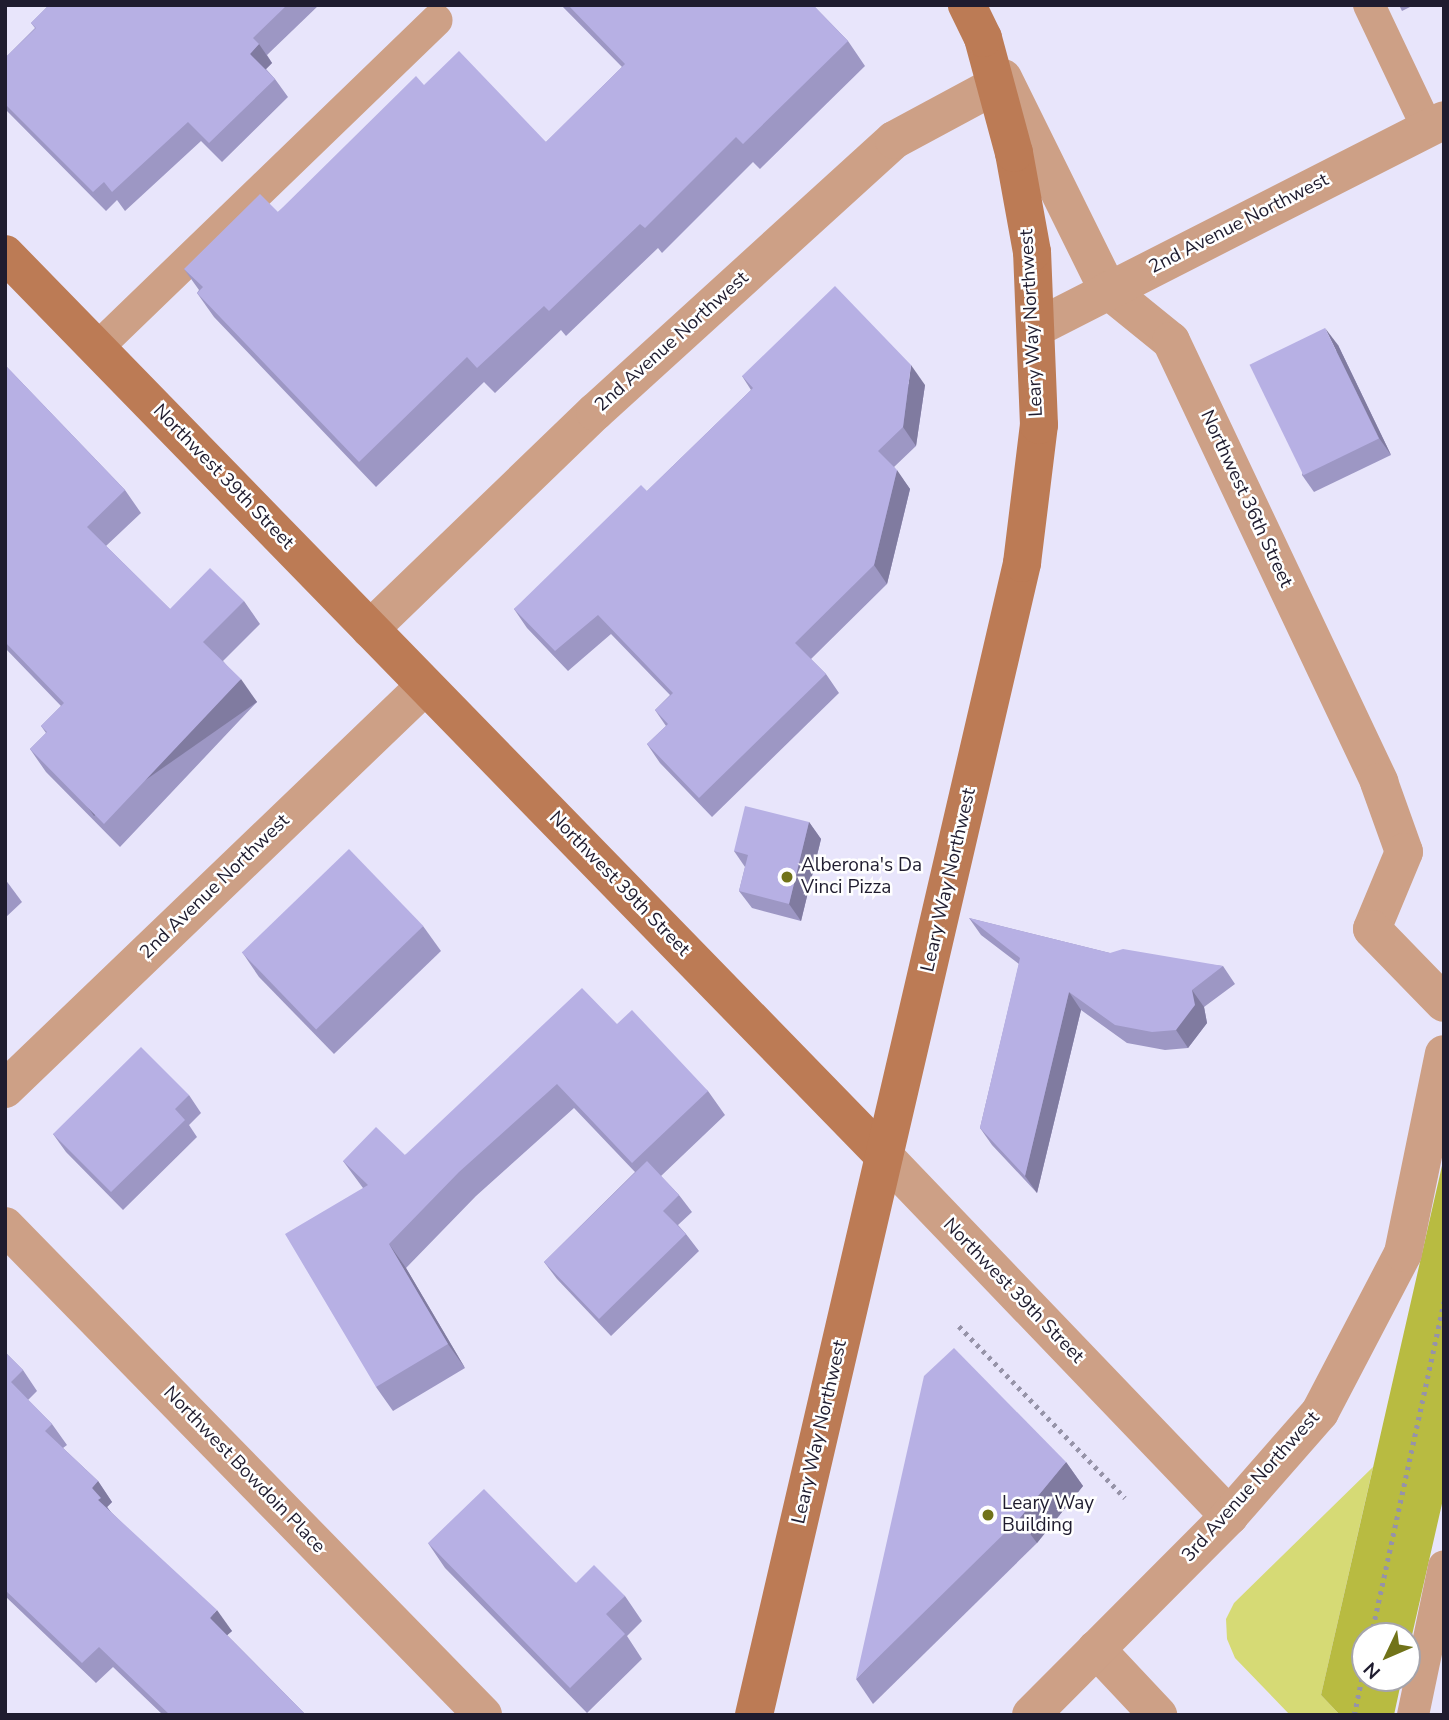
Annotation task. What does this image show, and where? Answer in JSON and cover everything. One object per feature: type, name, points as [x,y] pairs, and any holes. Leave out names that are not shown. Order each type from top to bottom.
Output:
[{"type":"main road","name":"Leary Way Northwest","points":[[754,1715],[1022,564],[1039,425],[1032,252],[1014,153],[975,22]]},
{"type":"main road","name":"Northwest 39th Street","points":[[5,254],[884,1156]]},
{"type":"street","name":"Northwest 36th Street","points":[[975,22],[1108,290],[1171,341],[1379,782],[1404,852],[1372,929],[1444,1003]]},
{"type":"street","name":"2nd Avenue Northwest","points":[[370,629],[595,412],[894,139],[996,86]]},
{"type":"street","name":"2nd Avenue Northwest","points":[[1036,328],[1436,125]]},
{"type":"street","name":"2nd Avenue Northwest","points":[[5,1089],[425,685]]},
{"type":"street","name":"3rd Avenue Northwest","points":[[1031,1715],[1229,1516],[1320,1412],[1403,1253],[1444,1054]]},
{"type":"street","name":"Northwest 39th Street","points":[[884,1156],[1229,1516]]},
{"type":"street","name":"Northwest Bowdoin Place","points":[[5,1226],[483,1715]]},
{"type":"street","points":[[1096,1649],[1158,1715]]},
{"type":"lane","points":[[1369,5],[1436,125]]},
{"type":"lane","points":[[97,348],[437,20]]},
{"type":"lane","points":[[1413,1715],[1444,1566]]},
{"type":"path","points":[[1374,1622],[1444,1302]]},
{"type":"path","points":[[959,1326],[1125,1498]]},
{"type":"path","points":[[1354,1715],[1359,1692]]},
{"type":"green space","points":[[1373,1467],[1321,1695],[1340,1715],[1290,1715],[1235,1658],[1227,1639],[1226,1619],[1234,1603]]},
{"type":"shaded area","points":[[1444,1157],[1444,1495],[1415,1622],[1351,1622],[1351,1692],[1399,1692],[1394,1715],[1340,1715],[1321,1695]]},
{"type":"building","points":[[49,5],[287,5],[253,38],[259,44],[250,54],[275,79],[209,143],[188,122],[112,192],[104,182],[93,192],[5,104],[5,58],[36,28],[31,23]]},
{"type":"building","points":[[568,5],[813,5],[848,41],[743,144],[736,137],[645,228],[640,224],[549,311],[544,306],[477,368],[467,357],[359,462],[197,293],[203,287],[184,269],[260,194],[278,212],[416,76],[424,85],[459,51],[546,142],[625,64]]},
{"type":"building","points":[[835,286],[911,365],[903,427],[878,451],[897,470],[874,565],[795,643],[826,674],[699,798],[647,744],[668,724],[655,710],[673,693],[598,615],[555,651],[514,609],[641,485],[647,491],[753,388],[742,376]]},
{"type":"building","points":[[1325,328],[1379,439],[1303,475],[1250,365]]},
{"type":"building","points":[[5,365],[125,490],[87,527],[170,609],[210,568],[244,601],[203,642],[241,679],[104,824],[30,749],[47,732],[41,726],[64,703],[5,642]]},
{"type":"building","points":[[745,806],[809,822],[789,904],[739,891],[748,855],[734,851]]},
{"type":"building","points":[[349,849],[423,926],[316,1029],[242,953]]},
{"type":"building","points":[[969,918],[1110,953],[1123,949],[1223,966],[1192,990],[1195,1005],[1176,1030],[1152,1032],[1115,1025],[1069,992],[1025,1176],[980,1128],[1020,958]]},
{"type":"building","points":[[582,988],[617,1024],[632,1010],[708,1091],[632,1163],[557,1084],[459,1172],[389,1244],[448,1344],[376,1387],[285,1234],[368,1185],[343,1161],[376,1127],[405,1155]]},
{"type":"building","points":[[141,1047],[189,1095],[175,1109],[185,1120],[111,1192],[53,1134]]},
{"type":"building","points":[[647,1161],[679,1195],[663,1211],[686,1234],[599,1319],[544,1262]]},
{"type":"building","name":"Leary Way Building","points":[[954,1348],[1066,1462],[1019,1519],[856,1679],[924,1376]]},
{"type":"building","points":[[5,1352],[23,1370],[11,1382],[52,1424],[45,1431],[98,1481],[92,1488],[101,1498],[98,1500],[217,1610],[210,1618],[306,1715],[170,1715],[99,1647],[82,1663],[5,1590]]},
{"type":"building","points":[[484,1489],[576,1583],[594,1565],[625,1596],[606,1614],[625,1634],[570,1688],[428,1543]]},
{"type":"place","name":"Alberona's Da Vinci Pizza","points":[[787,877]]},
{"type":"place","name":"Leary Way Building","points":[[988,1515]]}]
